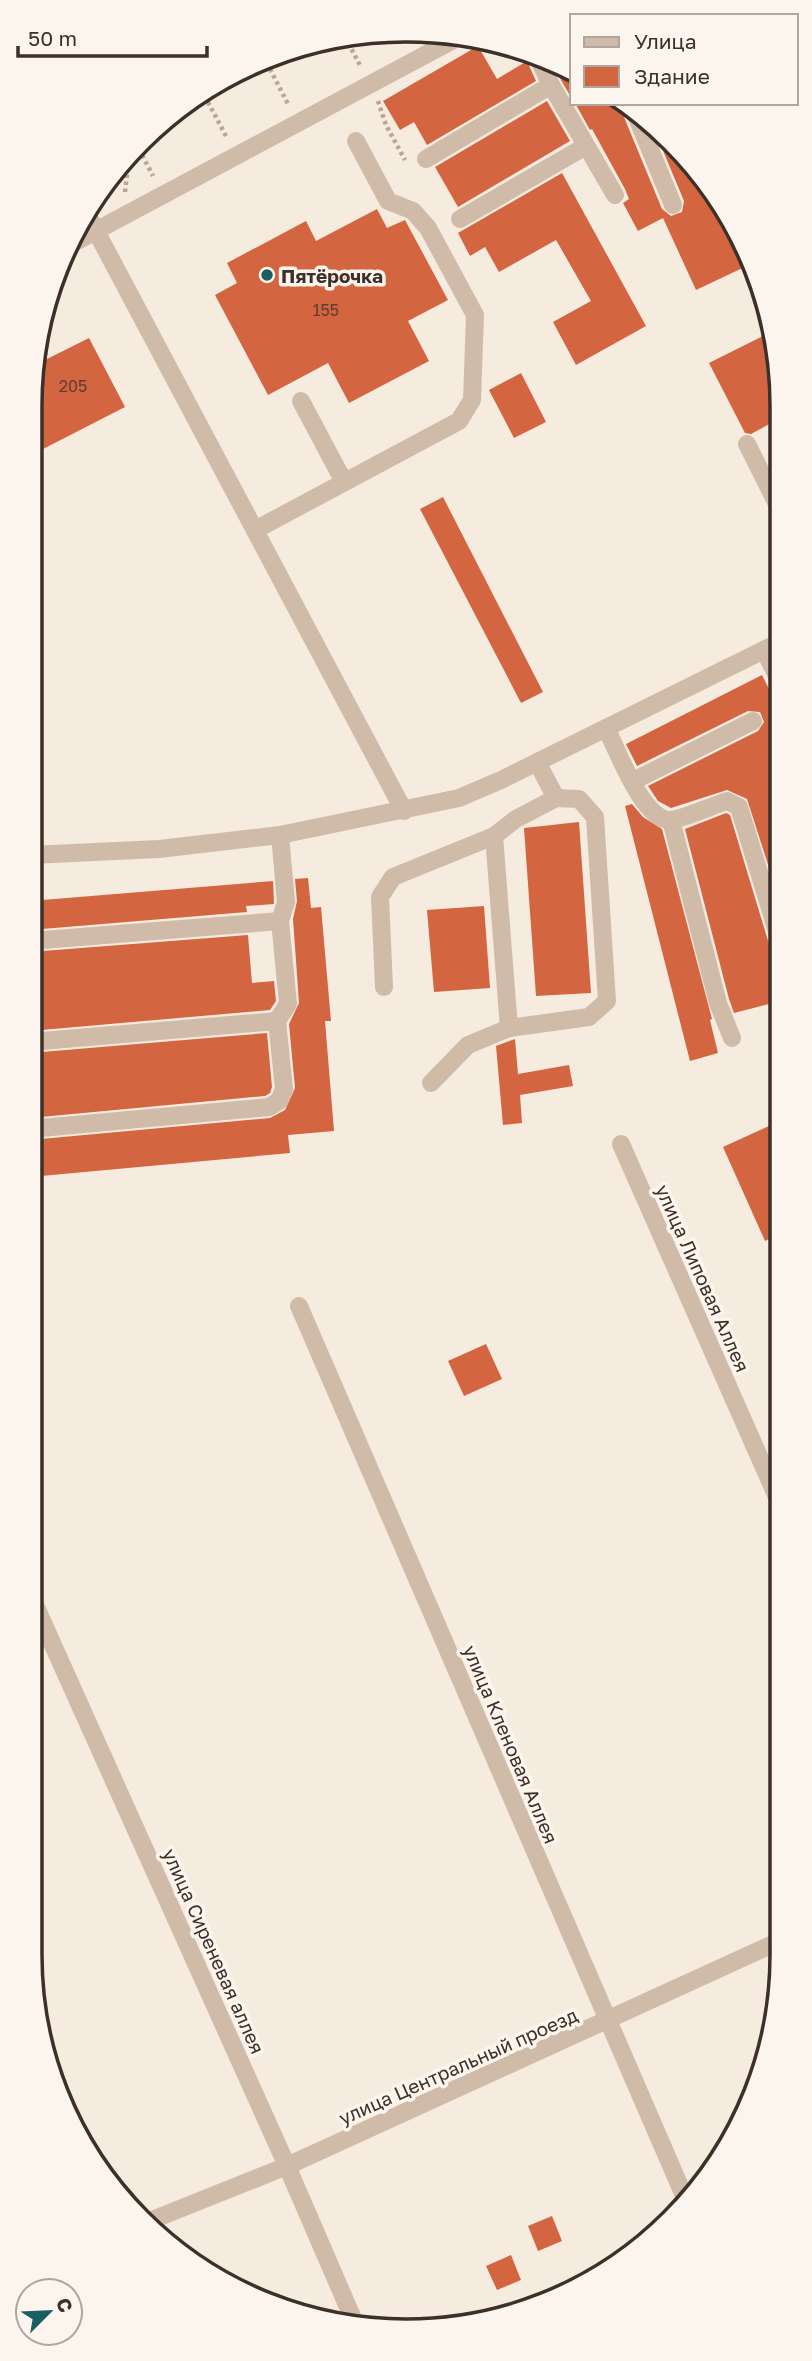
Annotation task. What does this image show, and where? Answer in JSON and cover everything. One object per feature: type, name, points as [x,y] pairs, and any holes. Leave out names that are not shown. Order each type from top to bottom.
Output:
[{"type":"street","points":[[404,811],[92,223],[445,44]]},
{"type":"street","points":[[543,69],[615,195]]},
{"type":"street","points":[[426,159],[551,85]]},
{"type":"street","points":[[641,128],[673,205]]},
{"type":"street","points":[[255,530],[459,421],[472,400],[475,315],[428,228],[413,211],[388,201],[356,141]]},
{"type":"street","points":[[460,219],[586,146]]},
{"type":"street","points":[[301,401],[344,482]]},
{"type":"street","points":[[747,444],[770,490]]},
{"type":"street","points":[[42,854],[159,849],[281,835],[458,798],[770,647]]},
{"type":"street","points":[[633,781],[753,721]]},
{"type":"street","points":[[606,728],[644,802],[656,816],[671,820],[727,801],[739,807],[770,908]]},
{"type":"street","points":[[537,762],[556,798]]},
{"type":"street","points":[[384,987],[380,897],[393,877],[494,836],[516,819],[556,798],[579,799],[595,817],[607,1001],[589,1017],[509,1028],[468,1045],[431,1083]]},
{"type":"street","points":[[671,820],[718,1003],[732,1038]]},
{"type":"street","points":[[42,1128],[269,1107],[279,1101],[284,1089],[277,1021],[288,1004],[280,921],[286,902],[281,835]]},
{"type":"street","points":[[494,836],[509,1028]]},
{"type":"street","points":[[42,940],[280,921]]},
{"type":"street","points":[[42,1041],[277,1021]]},
{"type":"street","name":"улица Липовая Аллея","points":[[621,1144],[770,1481]]},
{"type":"street","name":"улица Кленовая Аллея","points":[[299,1306],[682,2192]]},
{"type":"street","name":"улица Сиреневая аллея","points":[[42,1621],[287,2166],[350,2315]]},
{"type":"street","name":"улица Центральный проезд","points":[[156,2219],[287,2166],[770,1946]]},
{"type":"path","points":[[350,46],[362,69]]},
{"type":"path","points":[[270,69],[289,107]]},
{"type":"path","points":[[208,102],[228,140]]},
{"type":"path","points":[[142,156],[155,179]]},
{"type":"path","points":[[125,195],[128,171]]},
{"type":"path","points":[[46,354],[48,359]]},
{"type":"building","points":[[474,48],[480,50],[497,79],[525,62],[536,81],[427,145],[414,122],[400,130],[383,101]]},
{"type":"building","points":[[559,77],[570,82],[570,96]]},
{"type":"building","points":[[547,101],[570,141],[458,207],[435,167]]},
{"type":"building","points":[[576,105],[611,105],[624,115],[662,209],[671,216],[682,212],[684,201],[662,148],[680,166],[709,204],[742,268],[696,290],[663,218],[638,231],[623,203],[629,199],[625,189],[592,129],[590,130]]},
{"type":"building","points":[[562,173],[646,326],[576,365],[553,322],[591,301],[556,240],[499,272],[485,247],[470,256],[458,233]]},
{"type":"building","points":[[377,209],[387,228],[405,220],[448,300],[408,321],[429,361],[349,403],[328,363],[268,395],[215,295],[237,283],[227,263],[306,221],[316,241]]},
{"type":"building","points":[[763,336],[769,382],[770,424],[751,434],[745,433],[709,363]]},
{"type":"building","points":[[89,338],[125,407],[43,449],[45,360]]},
{"type":"building","points":[[521,373],[546,422],[514,438],[489,390]]},
{"type":"building","points":[[443,497],[543,692],[521,703],[420,509]]},
{"type":"building","points":[[762,675],[770,691],[770,871],[747,799],[727,790],[671,808],[658,801],[648,786],[758,731],[764,722],[760,712],[748,711],[637,766],[626,744]]},
{"type":"building","points":[[632,804],[643,817],[662,829],[712,1019],[710,1020],[718,1053],[690,1061],[625,806]]},
{"type":"building","points":[[726,813],[730,815],[770,946],[770,1004],[734,1013],[685,829]]},
{"type":"building","points":[[579,822],[591,993],[536,996],[524,828]]},
{"type":"building","points":[[308,878],[311,908],[321,907],[331,1021],[325,1021],[334,1131],[288,1135],[290,1153],[42,1176],[42,1139],[270,1118],[285,1110],[295,1088],[289,1024],[299,1003],[293,919],[297,901],[295,879]]},
{"type":"building","points":[[273,881],[274,904],[246,906],[247,912],[42,929],[42,900]]},
{"type":"building","points":[[484,906],[490,988],[434,992],[427,910]]},
{"type":"building","points":[[248,935],[252,983],[274,981],[276,1001],[270,1010],[42,1030],[42,951]]},
{"type":"building","points":[[267,1033],[272,1087],[270,1093],[265,1096],[42,1117],[42,1052]]},
{"type":"building","points":[[515,1039],[518,1074],[569,1065],[573,1086],[520,1095],[522,1123],[503,1125],[496,1046]]},
{"type":"building","points":[[769,1126],[770,1128],[770,1238],[765,1241],[723,1147]]},
{"type":"building","points":[[486,1344],[502,1379],[464,1396],[448,1361]]},
{"type":"building","points":[[552,2216],[562,2241],[538,2251],[528,2226]]},
{"type":"building","points":[[511,2255],[521,2280],[497,2290],[486,2266]]},
{"type":"place","name":"Пятёрочка","points":[[267,275]]}]
